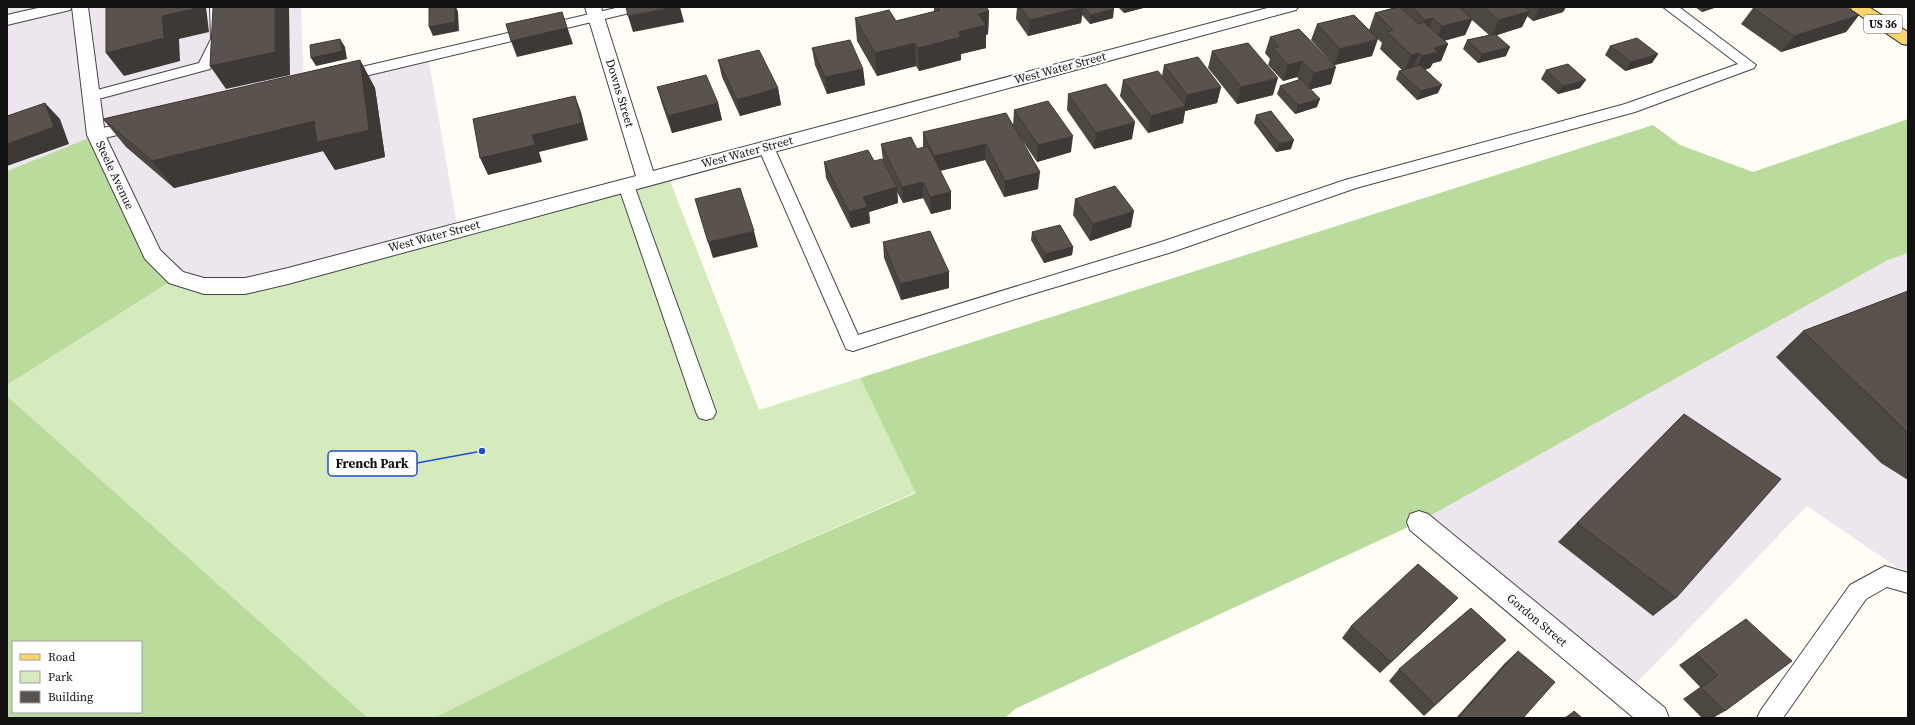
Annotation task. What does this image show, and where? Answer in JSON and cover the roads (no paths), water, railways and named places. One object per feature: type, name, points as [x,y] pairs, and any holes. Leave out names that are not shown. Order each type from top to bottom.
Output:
[{"type":"main road","name":"US 36","points":[[1858,7],[1908,40]]},
{"type":"street","points":[[7,20],[64,7]]},
{"type":"street","name":"Steele Avenue","points":[[80,7],[96,135],[152,254],[176,278],[204,286]]},
{"type":"street","name":"West Water Street","points":[[204,286],[245,286],[288,276],[1290,7]]},
{"type":"street","name":"Downs Street","points":[[595,12],[646,179]]},
{"type":"street","name":"Gordon Street","points":[[1419,522],[1655,718]]},
{"type":"lane","points":[[91,96],[206,66],[218,39],[217,7]]},
{"type":"lane","points":[[328,80],[595,12],[638,7]]},
{"type":"lane","points":[[766,147],[853,344],[1016,292],[1166,247],[1351,184],[1630,108],[1749,65],[1670,7]]},
{"type":"lane","points":[[96,135],[150,122]]},
{"type":"lane","points":[[626,185],[706,412]]},
{"type":"lane","points":[[1769,718],[1858,592],[1885,576],[1908,583]]},
{"type":"place","name":"French Park","points":[[482,451]]}]
